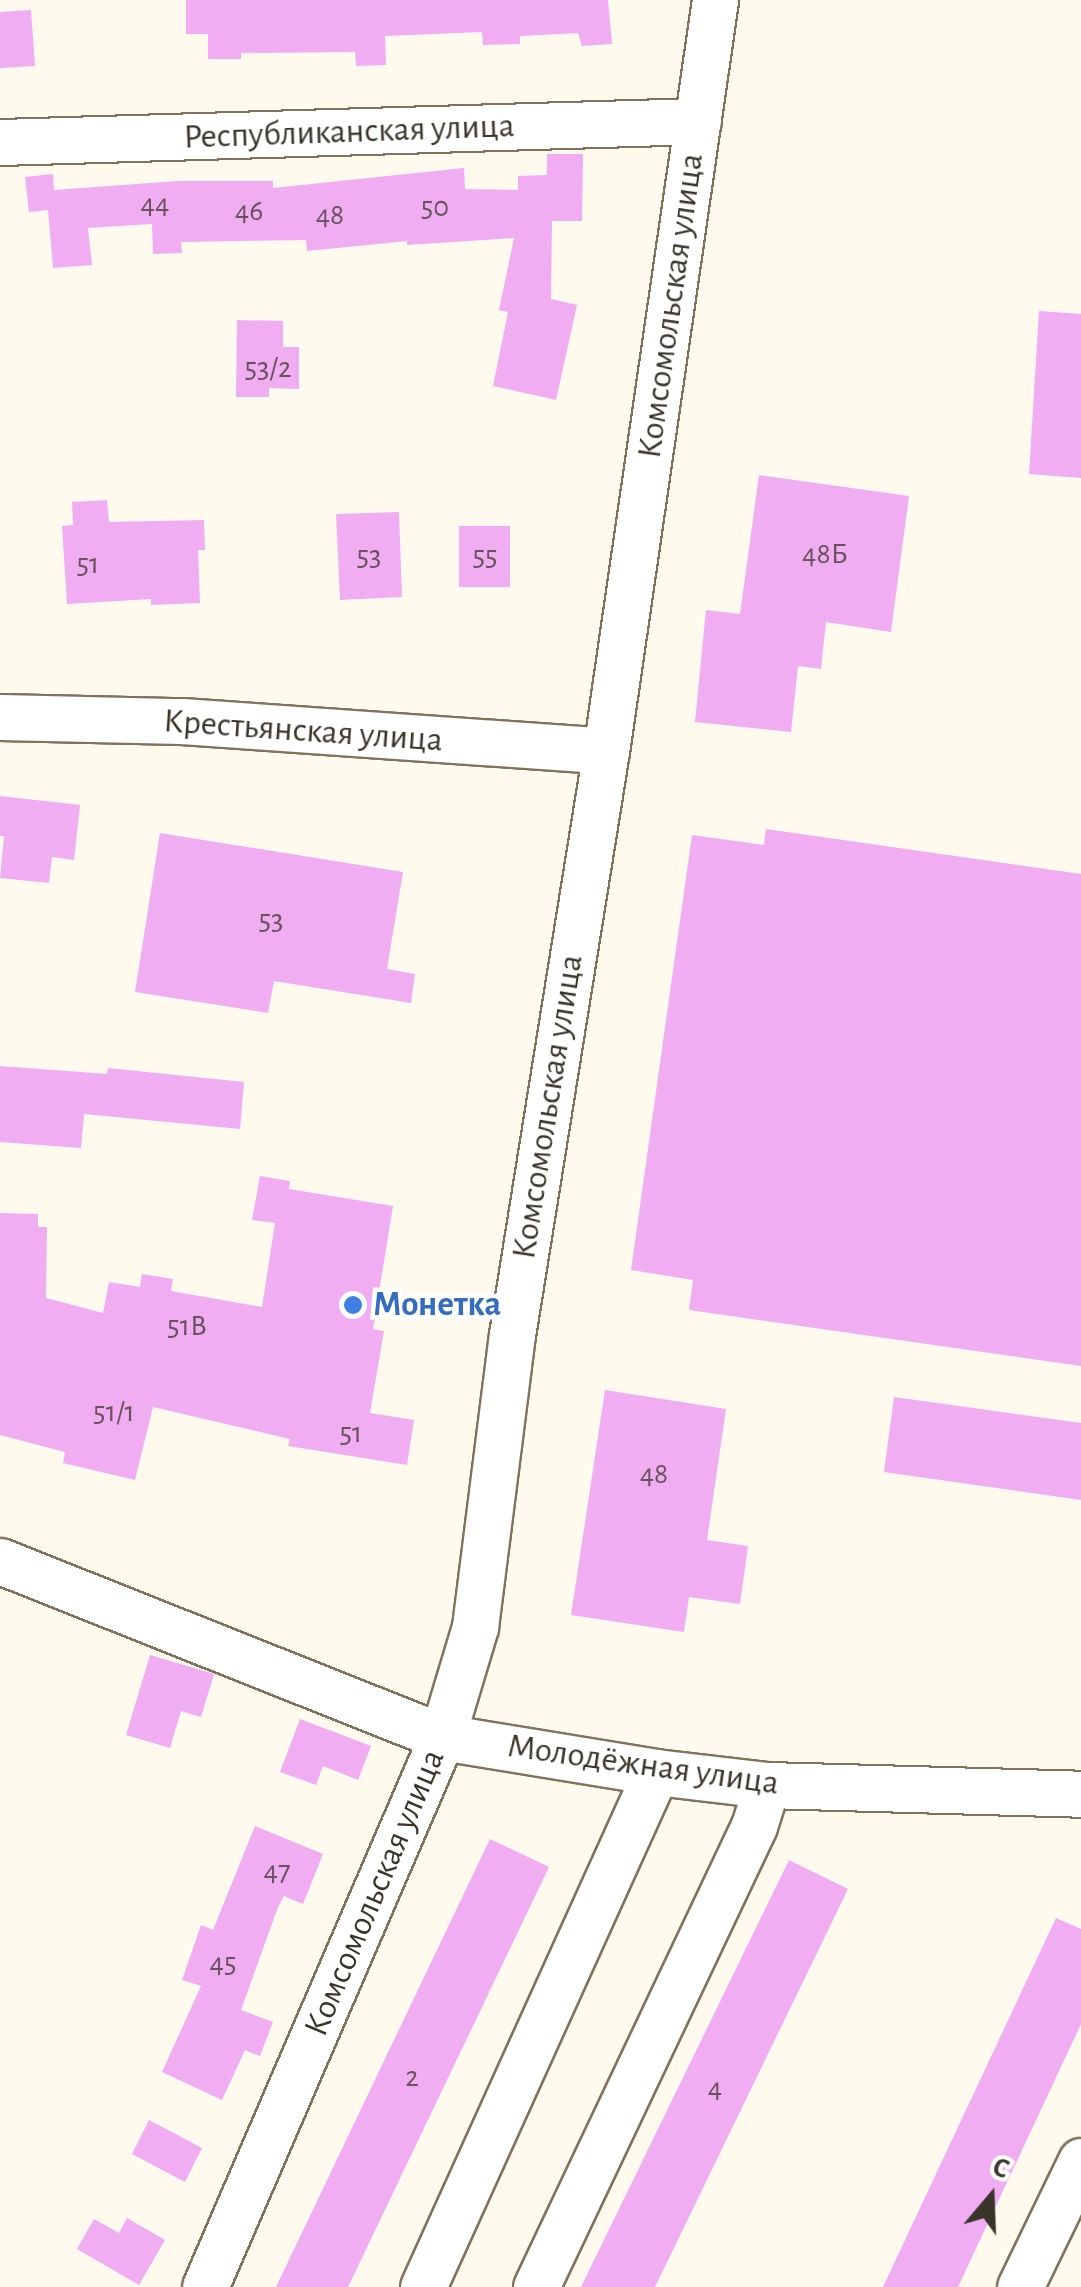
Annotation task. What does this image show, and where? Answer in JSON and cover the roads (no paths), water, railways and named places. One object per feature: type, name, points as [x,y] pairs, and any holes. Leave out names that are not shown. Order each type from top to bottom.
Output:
[{"type":"street","name":"Комсомольская улица","points":[[205,2287],[442,1737],[475,1627],[512,1335],[606,751],[715,0]]},
{"type":"street","name":"Республиканская улица","points":[[0,142],[698,121]]},
{"type":"street","name":"Крестьянская улица","points":[[0,718],[182,721],[606,751]]},
{"type":"street","name":"Молодёжная улица","points":[[0,1561],[442,1737],[656,1772],[767,1785],[1081,1794]]},
{"type":"street","points":[[423,2287],[656,1772]]},
{"type":"street","points":[[536,2287],[754,1826],[767,1785]]},
{"type":"street","points":[[1020,2287],[1081,2161]]},
{"type":"place","name":"Монетка","points":[[353,1305]]}]
